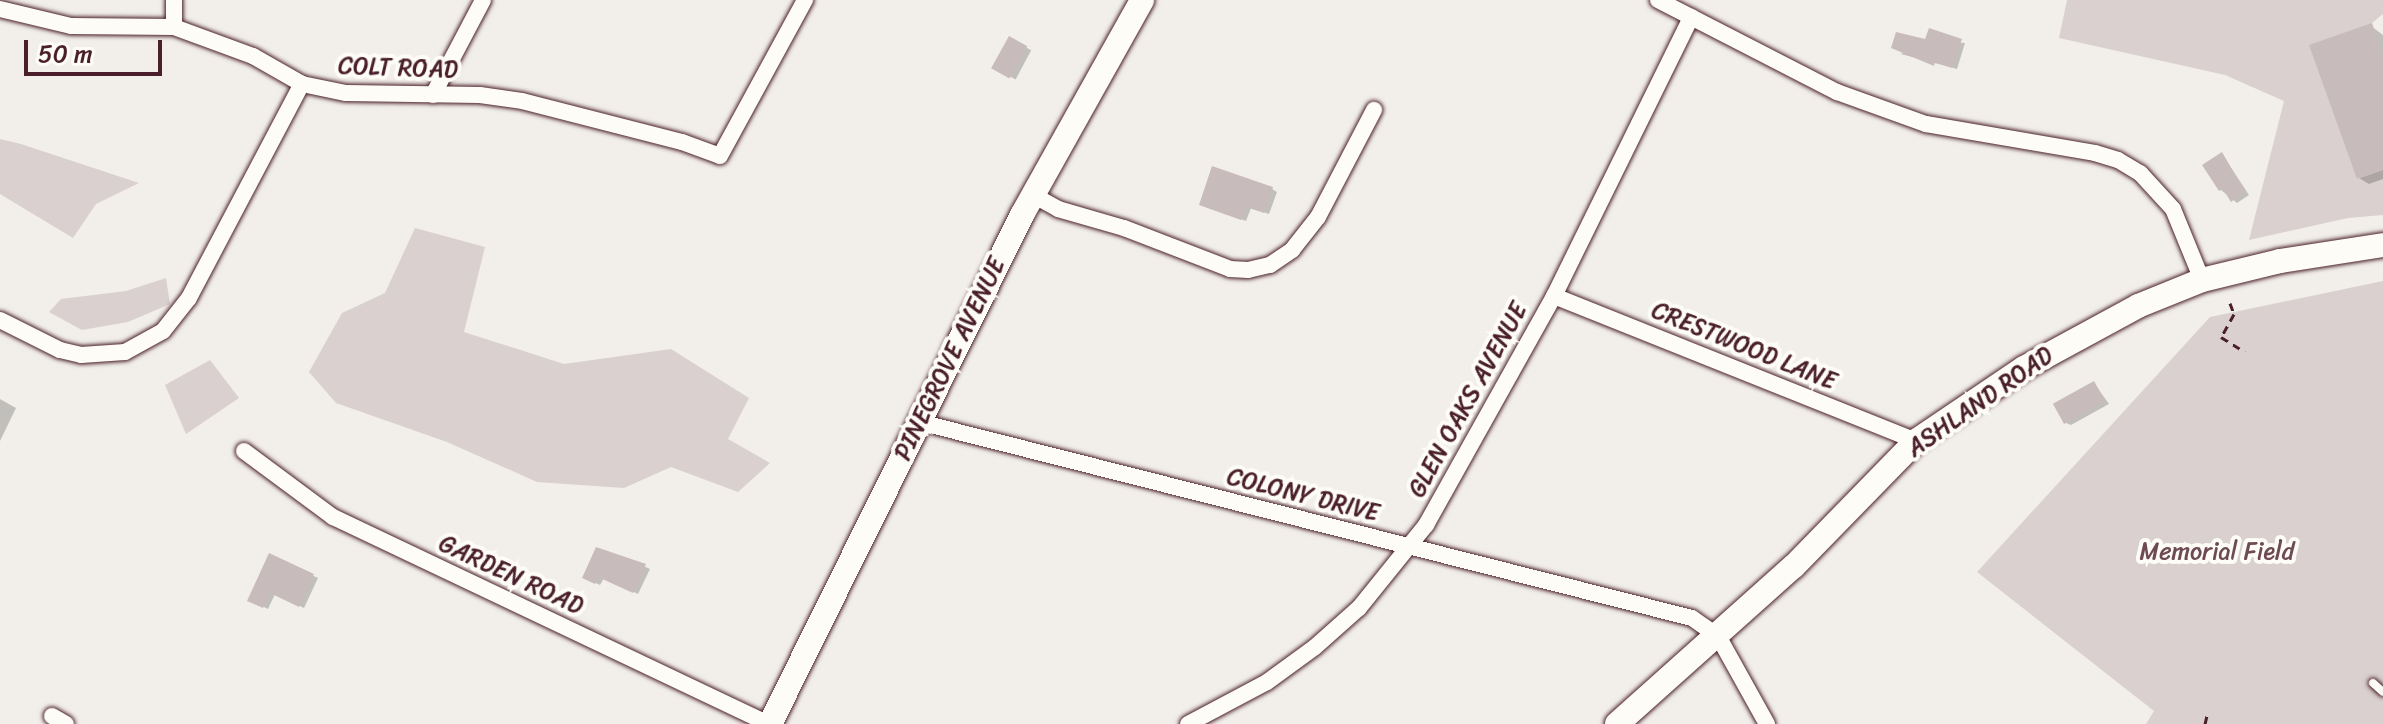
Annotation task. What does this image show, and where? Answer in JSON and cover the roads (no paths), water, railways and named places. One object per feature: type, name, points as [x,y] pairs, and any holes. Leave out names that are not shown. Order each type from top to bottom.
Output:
[{"type":"street","points":[[174,0],[174,27]]},
{"type":"street","points":[[433,95],[483,0]]},
{"type":"street","name":"COLT ROAD","points":[[0,320],[60,350],[81,355],[125,352],[163,331],[185,306],[302,84],[346,93],[480,95],[522,101],[682,142],[720,156],[805,0]]},
{"type":"street","name":"PINEGROVE AVENUE","points":[[770,724],[1033,195],[1142,0]]},
{"type":"street","points":[[1658,0],[1837,92],[1926,124],[2095,153],[2118,160],[2140,173],[2173,209],[2202,280]]},
{"type":"street","points":[[0,9],[71,26],[174,27],[253,56],[302,84]]},
{"type":"street","name":"GLEN OAKS AVENUE","points":[[1188,724],[1267,682],[1315,647],[1359,608],[1426,525],[1554,296],[1691,17]]},
{"type":"street","points":[[1033,195],[1058,209],[1124,228],[1230,269],[1248,270],[1270,265],[1292,250],[1318,217],[1374,110]]},
{"type":"street","name":"ASHLAND ROAD","points":[[1617,724],[1794,566],[1916,441],[2024,368],[2138,306],[2202,280],[2280,261],[2383,245]]},
{"type":"street","name":"CRESTWOOD LANE","points":[[1554,296],[1916,441]]},
{"type":"street","name":"COLONY DRIVE","points":[[919,422],[1692,618],[1718,636]]},
{"type":"street","name":"GARDEN ROAD","points":[[244,451],[333,517],[770,724]]},
{"type":"street","points":[[1718,636],[1767,724]]},
{"type":"lane","points":[[2373,683],[2383,692]]},
{"type":"park label","name":"Memorial Field","points":[[2217,552]]}]
